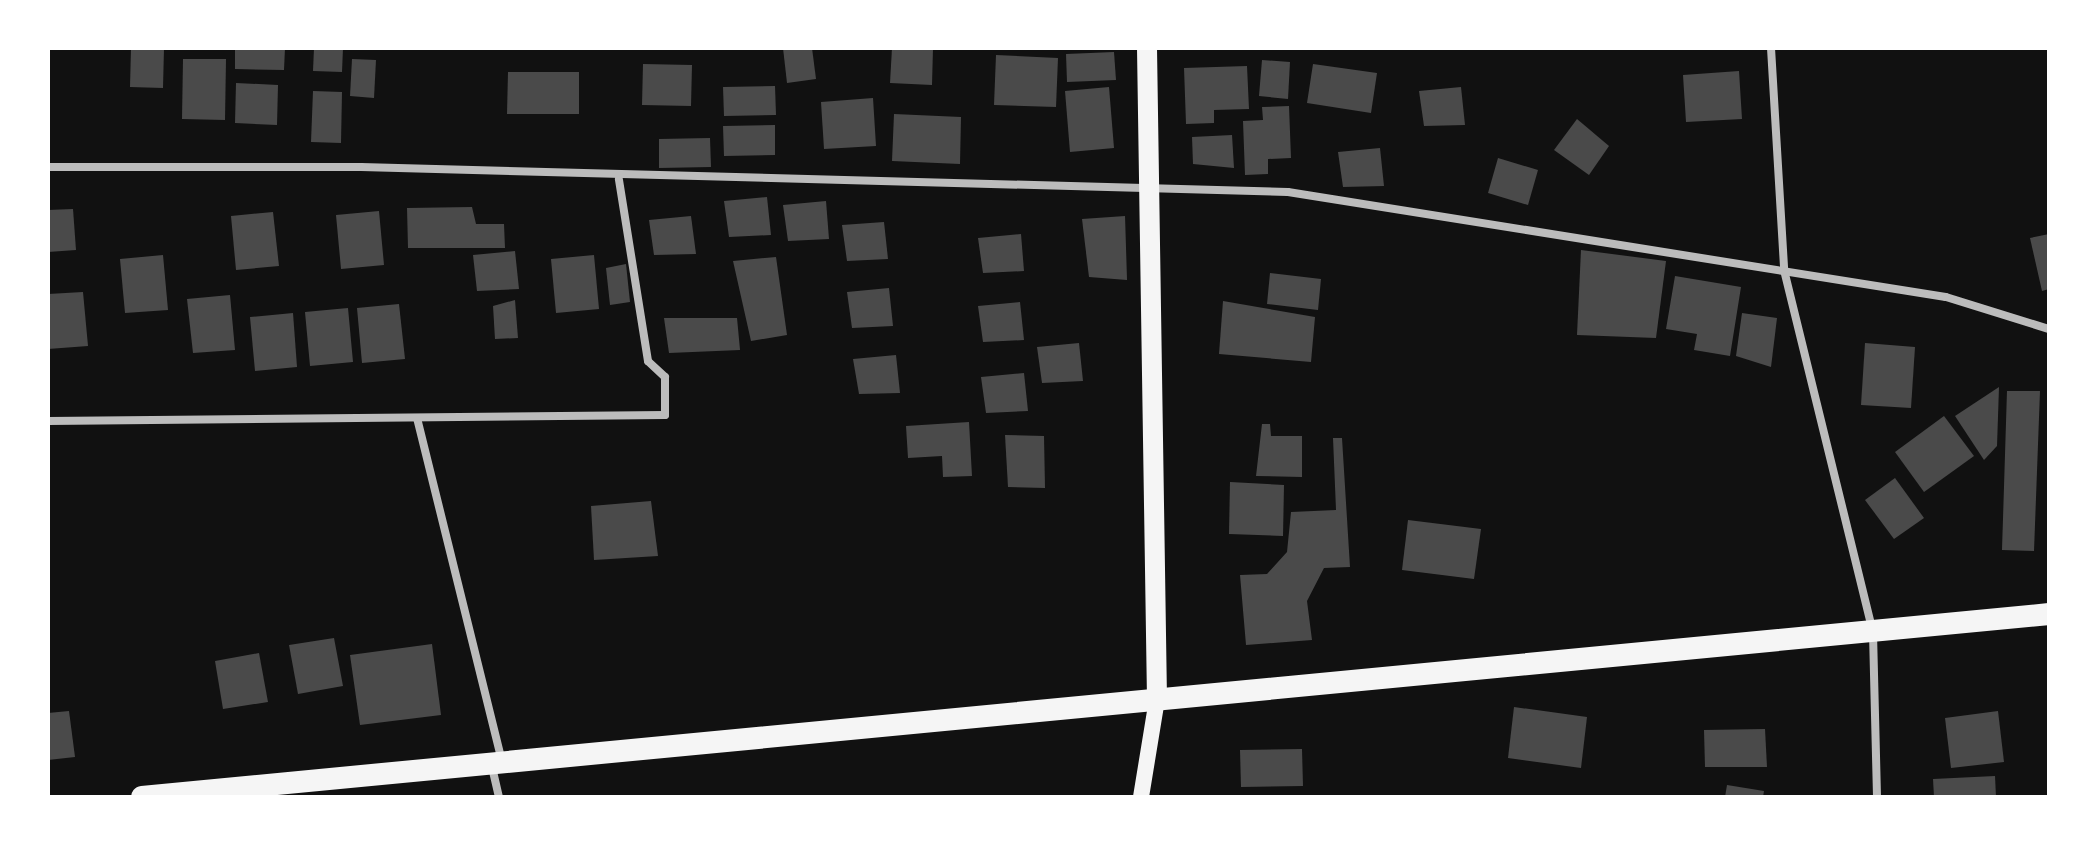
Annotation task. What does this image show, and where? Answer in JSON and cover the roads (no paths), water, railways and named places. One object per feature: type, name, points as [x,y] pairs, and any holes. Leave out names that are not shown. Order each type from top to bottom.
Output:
[{"type":"highway","points":[[142,797],[2049,614]]},
{"type":"main road","points":[[1141,797],[1157,699],[1153,193],[1147,48]]},
{"type":"street","points":[[1771,48],[1784,270],[1873,633],[1877,797]]},
{"type":"street","points":[[48,167],[361,167],[619,179],[1153,193],[1288,192],[1946,297],[2049,329]]},
{"type":"street","points":[[48,421],[665,415],[665,377],[648,361],[619,179]]},
{"type":"street","points":[[417,418],[496,762],[499,797]]}]
